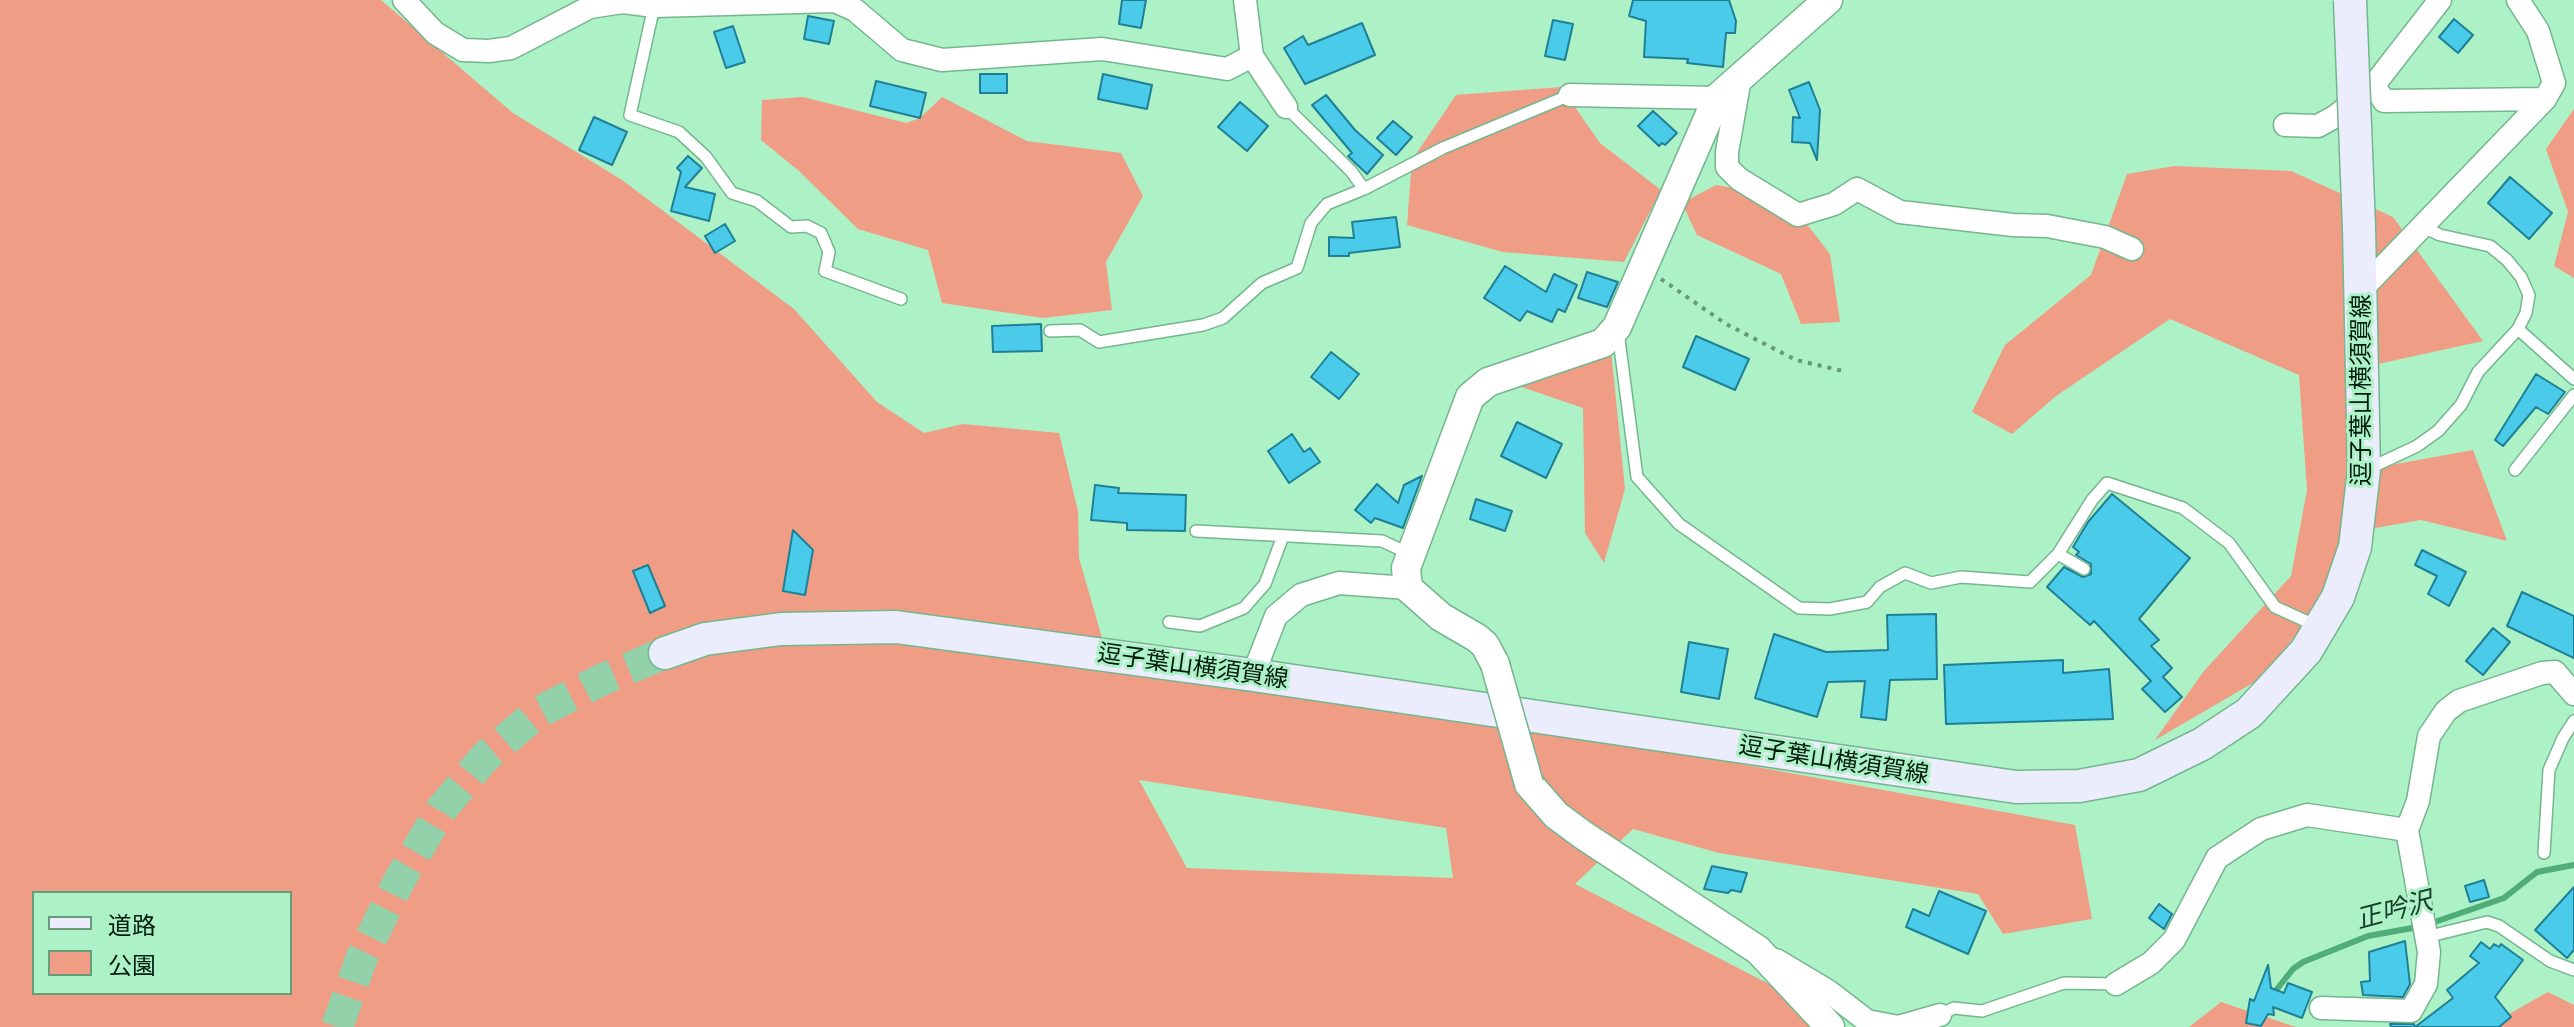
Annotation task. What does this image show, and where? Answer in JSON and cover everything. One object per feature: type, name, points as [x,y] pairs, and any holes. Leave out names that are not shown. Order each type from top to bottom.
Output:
[{"type":"main road","name":"逗子葉山横須賀線","points":[[665,653],[705,639],[781,629],[896,627],[1253,675],[2016,787],[2079,786],[2139,775],[2202,744],[2249,713],[2306,651],[2338,597],[2355,547],[2364,470],[2350,0]]},
{"type":"street","points":[[404,0],[435,33],[463,50],[511,48],[590,7],[623,2],[654,6],[835,1],[855,10],[902,50],[942,60],[1102,49],[1227,69],[1252,56]]},
{"type":"street","points":[[1245,0],[1252,56],[1286,107]]},
{"type":"street","points":[[1408,588],[1406,568],[1470,397],[1488,382],[1603,343],[1617,327],[1717,98],[1828,0]]},
{"type":"street","points":[[2285,125],[2318,126],[2336,116],[2374,85],[2440,0]]},
{"type":"street","points":[[2361,290],[2545,99],[2554,83],[2538,31],[2518,0]]},
{"type":"street","points":[[1740,78],[1727,167],[1739,179],[1798,215],[1834,204],[1857,189],[1900,212],[2047,226],[2105,237],[2132,249]]},
{"type":"street","points":[[2374,85],[2384,101],[2545,99]]},
{"type":"street","points":[[1570,95],[1717,98]]},
{"type":"street","points":[[1253,675],[1276,616],[1301,595],[1339,583],[1408,588],[1441,617],[1485,645],[1495,664],[1529,784],[1556,815],[1758,950],[1828,991],[1867,1021],[1898,1027],[1940,1015]]},
{"type":"street","points":[[2321,1008],[2411,1011],[2426,984],[2429,952],[2407,830],[2418,801],[2429,736],[2446,711],[2459,701],[2542,673],[2555,672],[2574,694]]},
{"type":"street","points":[[2116,984],[2151,963],[2174,940],[2217,858],[2261,829],[2307,815],[2407,830]]},
{"type":"street","points":[[1758,950],[1830,1027]]},
{"type":"lane","points":[[654,6],[630,115],[679,132],[706,157],[732,193],[757,201],[791,227],[807,226],[821,233],[829,252],[825,271],[901,299]]},
{"type":"lane","points":[[1050,331],[1080,330],[1099,342],[1203,325],[1223,318],[1262,283],[1297,268],[1311,223],[1327,204],[1364,189],[1443,148],[1570,95]]},
{"type":"lane","points":[[1286,107],[1351,171],[1364,189]]},
{"type":"lane","points":[[2364,470],[2417,446],[2438,431],[2461,405],[2478,372],[2518,329],[2526,313],[2529,295],[2521,277],[2507,260],[2490,246],[2440,235],[2423,227]]},
{"type":"lane","points":[[1617,327],[1637,477],[1679,524],[1799,608],[1830,609],[1867,602],[1880,587],[1905,573],[1931,583],[1980,577],[2030,582],[2058,554],[2092,500],[2107,483],[2183,508],[2229,543],[2275,607],[2320,627]]},
{"type":"lane","points":[[2518,329],[2574,379]]},
{"type":"lane","points":[[2515,470],[2574,395]]},
{"type":"lane","points":[[1196,531],[1382,541],[1411,554]]},
{"type":"lane","points":[[1169,622],[1200,626],[1244,608],[1265,584],[1283,536]]},
{"type":"lane","points":[[2058,554],[2084,569]]},
{"type":"lane","points":[[2544,853],[2549,770],[2574,721]]},
{"type":"lane","points":[[2425,938],[2487,922],[2499,926],[2550,961],[2574,970]]},
{"type":"lane","points":[[1940,1015],[1954,1008],[1982,1011],[2064,983],[2116,984]]},
{"type":"path","points":[[1643,267],[1726,324],[1796,360],[1843,371]]},
{"type":"green space","points":[[0,0],[381,0],[513,113],[622,180],[794,309],[877,402],[924,433],[963,424],[1059,433],[1078,511],[1079,558],[1105,648],[2075,825],[2092,919],[2003,934],[1978,894],[1719,853],[1633,829],[1575,884],[1771,985],[1819,1027],[0,1027]],"holes":[[[1139,780],[1446,828],[1453,878],[1187,868]]]},
{"type":"green space","points":[[1561,87],[1600,143],[1661,190],[1624,262],[1503,252],[1407,225],[1412,160],[1456,95]]},
{"type":"green space","points":[[803,97],[906,123],[920,118],[942,97],[1027,141],[1121,153],[1143,196],[1106,262],[1112,310],[1043,318],[942,303],[928,250],[858,229],[799,171],[761,140],[762,100]]},
{"type":"green space","points":[[2574,109],[2574,278],[2554,266],[2568,212],[2546,149]]},
{"type":"green space","points":[[2175,166],[2291,171],[2393,217],[2483,341],[2378,364],[2379,467],[2473,450],[2507,541],[2421,520],[2375,528],[2265,676],[2155,740],[2204,671],[2291,576],[2307,490],[2299,375],[2170,319],[2056,396],[2012,434],[1972,412],[2005,345],[2091,275],[2127,174]]},
{"type":"green space","points":[[1716,185],[1786,197],[1830,254],[1840,322],[1801,324],[1781,274],[1697,235],[1682,203]]},
{"type":"green space","points":[[1611,350],[1625,489],[1604,563],[1585,533],[1583,408],[1516,385]]},
{"type":"green space","points":[[2548,992],[2574,1005],[2574,1027],[2486,1027]]},
{"type":"green space","points":[[2221,1002],[2296,1027],[2189,1027]]},
{"type":"building","points":[[1122,0],[1146,0],[1141,28],[1119,24]]},
{"type":"building","points":[[1633,0],[1729,0],[1736,21],[1735,33],[1726,33],[1723,67],[1687,63],[1688,59],[1644,57],[1646,21],[1629,16]]},
{"type":"building","points":[[808,16],[834,21],[829,44],[804,39]]},
{"type":"building","points":[[2454,19],[2473,35],[2458,53],[2439,37]]},
{"type":"building","points":[[1553,20],[1573,24],[1565,60],[1545,56]]},
{"type":"building","points":[[1362,23],[1375,55],[1305,84],[1284,48],[1303,36],[1308,45]]},
{"type":"building","points":[[733,26],[745,62],[726,68],[714,32]]},
{"type":"building","points":[[980,74],[1007,74],[1007,93],[980,93]]},
{"type":"building","points":[[1103,74],[1152,85],[1147,109],[1098,99]]},
{"type":"building","points":[[876,81],[926,93],[920,118],[870,106]]},
{"type":"building","points":[[1809,82],[1820,110],[1817,160],[1810,143],[1792,142],[1793,117],[1800,118],[1789,90]]},
{"type":"building","points":[[1326,95],[1355,130],[1383,155],[1367,174],[1348,156],[1352,153],[1312,105]]},
{"type":"building","points":[[1240,102],[1268,126],[1247,151],[1218,127]]},
{"type":"building","points":[[1653,111],[1677,133],[1665,145],[1662,143],[1659,146],[1638,126]]},
{"type":"building","points":[[594,117],[627,132],[612,165],[579,150]]},
{"type":"building","points":[[1393,121],[1412,137],[1396,155],[1377,138]]},
{"type":"building","points":[[688,156],[702,168],[685,187],[715,194],[709,221],[671,211],[681,172],[677,168]]},
{"type":"building","points":[[2510,177],[2552,213],[2529,239],[2488,203]]},
{"type":"building","points":[[1396,217],[1400,247],[1349,253],[1349,256],[1329,256],[1329,237],[1354,238],[1352,222]]},
{"type":"building","points":[[725,224],[735,241],[715,253],[705,236]]},
{"type":"building","points":[[1505,266],[1546,292],[1554,274],[1577,285],[1565,312],[1558,309],[1552,322],[1527,311],[1520,321],[1484,298]]},
{"type":"building","points":[[1587,272],[1618,282],[1607,307],[1578,298]]},
{"type":"building","points":[[1041,324],[1042,351],[993,352],[992,326]]},
{"type":"building","points":[[1696,336],[1749,359],[1735,390],[1683,367]]},
{"type":"building","points":[[1331,352],[1359,374],[1339,399],[1311,377]]},
{"type":"building","points":[[2536,374],[2565,392],[2548,414],[2536,407],[2503,446],[2495,440]]},
{"type":"building","points":[[1517,422],[1562,444],[1546,478],[1501,456]]},
{"type":"building","points":[[1292,434],[1304,452],[1310,448],[1320,462],[1289,483],[1268,451]]},
{"type":"building","points":[[1422,476],[1403,528],[1375,518],[1371,523],[1355,510],[1377,484],[1398,503],[1404,485]]},
{"type":"building","points":[[1095,485],[1119,488],[1118,493],[1186,495],[1185,531],[1127,530],[1127,523],[1091,520]]},
{"type":"building","points":[[2112,494],[2190,558],[2139,619],[2159,640],[2151,646],[2172,668],[2163,677],[2182,697],[2165,712],[2142,689],[2151,681],[2094,621],[2090,625],[2047,587],[2064,567],[2083,577],[2091,574],[2091,564],[2076,555],[2079,552],[2073,547],[2088,522]]},
{"type":"building","points":[[1476,499],[1512,511],[1505,531],[1470,519]]},
{"type":"building","points":[[793,530],[813,550],[805,595],[783,591]]},
{"type":"building","points":[[2422,550],[2466,572],[2449,606],[2428,594],[2437,576],[2415,565]]},
{"type":"building","points":[[648,565],[665,606],[650,613],[633,571]]},
{"type":"building","points":[[2522,592],[2574,616],[2574,658],[2507,626]]},
{"type":"building","points":[[1936,614],[1937,679],[1890,680],[1886,720],[1861,717],[1865,681],[1828,682],[1817,717],[1755,698],[1774,634],[1826,652],[1888,650],[1887,615]]},
{"type":"building","points":[[2493,628],[2510,642],[2483,675],[2466,661]]},
{"type":"building","points":[[1689,642],[1728,649],[1719,699],[1681,692]]},
{"type":"building","points":[[2063,660],[2063,673],[2109,669],[2113,719],[1946,724],[1944,665]]},
{"type":"building","points":[[1712,866],[1747,873],[1741,892],[1704,889]]},
{"type":"building","points":[[2484,880],[2489,897],[2470,902],[2465,886]]},
{"type":"building","points":[[2574,887],[2574,950],[2567,958],[2535,930]]},
{"type":"building","points":[[1939,891],[1986,911],[1968,954],[1906,927],[1913,909],[1929,916]]},
{"type":"building","points":[[2159,904],[2172,914],[2164,929],[2149,918]]},
{"type":"building","points":[[2405,941],[2410,984],[2403,997],[2363,995],[2361,982],[2370,981],[2369,952]]},
{"type":"building","points":[[2481,942],[2490,949],[2494,944],[2499,947],[2501,944],[2523,960],[2495,997],[2511,1017],[2499,1027],[2415,1027],[2453,998],[2447,990],[2479,963],[2470,956]]},
{"type":"building","points":[[2268,965],[2271,988],[2284,993],[2288,983],[2312,992],[2302,1018],[2273,1007],[2274,1015],[2268,1014],[2261,1026],[2246,1023],[2250,999],[2254,1001]]},
{"type":"building","points":[[2390,1024],[2414,1024],[2415,1027],[2391,1027]]},
{"type":"waterway","name":"正吟沢","points":[[2429,924],[2504,898],[2537,872],[2574,865]]},
{"type":"waterway","name":"正吟沢","points":[[2273,994],[2293,969],[2303,962],[2368,936],[2418,927]]},
{"type":"tunnel","points":[[337,1027],[362,957],[399,881],[441,810],[485,757],[537,713],[601,680],[665,653]]}]
